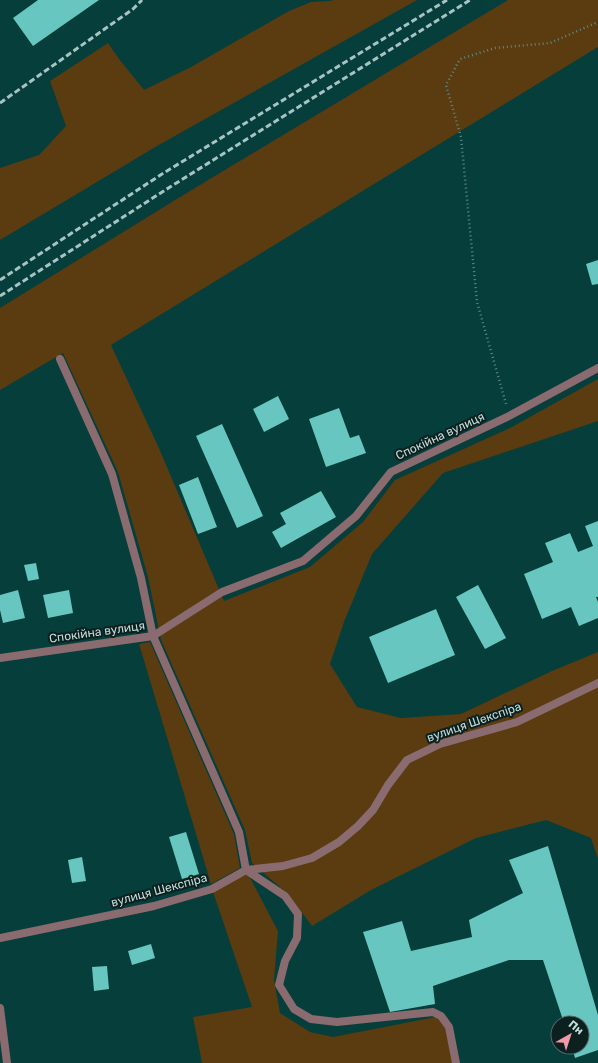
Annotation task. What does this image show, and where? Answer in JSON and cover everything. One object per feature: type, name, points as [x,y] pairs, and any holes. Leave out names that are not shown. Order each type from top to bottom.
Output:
[{"type":"street","points":[[60,359],[112,474],[141,578],[152,636],[239,832],[246,870],[285,896],[298,914],[297,938],[285,961],[279,985],[294,1009],[311,1019],[337,1022],[433,1012],[441,1016],[449,1027],[456,1063]]},
{"type":"street","name":"Спокійна вулиця","points":[[0,658],[152,636],[222,592],[303,561],[356,516],[391,472],[509,416],[598,368]]},
{"type":"street","name":"вулиця Шекспіра","points":[[0,938],[154,906],[212,889],[246,870],[283,866],[312,858],[339,842],[358,826],[373,810],[388,785],[407,760],[440,744],[517,722],[598,683]]},
{"type":"street","points":[[0,1008],[7,1063]]},
{"type":"path","points":[[509,416],[477,302],[461,137],[446,85],[460,59],[495,48],[550,43],[598,22]]},
{"type":"shaded area","points":[[333,0],[417,0],[157,146],[0,240],[0,168],[39,155],[66,126],[50,81],[108,43],[144,90],[191,67],[289,11],[311,2]]},
{"type":"shaded area","points":[[508,0],[598,0],[598,47],[111,345],[158,446],[224,601],[310,567],[363,522],[395,480],[512,427],[598,379],[598,421],[443,473],[372,554],[344,622],[330,664],[357,707],[401,718],[461,714],[552,671],[598,652],[598,859],[591,838],[546,820],[476,838],[371,890],[312,926],[288,894],[252,863],[245,830],[161,640],[148,577],[118,472],[63,353],[0,390],[0,308],[180,197]]},
{"type":"shaded area","points":[[150,642],[234,834],[240,868],[211,884],[139,644]]},
{"type":"shaded area","points":[[246,870],[278,931],[274,980],[280,1013],[310,1032],[333,1037],[441,1016],[449,1027],[456,1063],[202,1063],[193,1017],[252,1007],[212,889]]},
{"type":"building","points":[[38,0],[99,0],[33,46],[13,18]]},
{"type":"building","points":[[598,260],[598,284],[592,285],[586,264]]},
{"type":"building","points":[[278,396],[289,419],[264,432],[253,409]]},
{"type":"building","points":[[339,408],[350,438],[359,435],[366,453],[326,467],[309,419]]},
{"type":"building","points":[[222,424],[263,516],[237,528],[196,436]]},
{"type":"building","points":[[198,477],[217,527],[198,534],[179,485]]},
{"type":"building","points":[[321,491],[336,517],[281,548],[272,532],[286,524],[280,513]]},
{"type":"building","points":[[598,521],[598,597],[596,597],[598,602],[598,618],[579,626],[571,607],[542,619],[524,574],[553,562],[545,543],[570,533],[578,552],[593,546],[585,526]]},
{"type":"building","points":[[36,563],[39,579],[28,581],[24,565]]},
{"type":"building","points":[[478,585],[506,638],[485,649],[456,597]]},
{"type":"building","points":[[18,590],[25,618],[3,623],[0,610],[0,595]]},
{"type":"building","points":[[69,590],[73,613],[48,618],[43,595]]},
{"type":"building","points":[[436,609],[455,655],[388,683],[369,637]]},
{"type":"building","points":[[186,832],[199,874],[182,879],[169,837]]},
{"type":"building","points":[[548,846],[598,1015],[598,1050],[590,1053],[590,1015],[561,1015],[543,960],[509,960],[433,986],[435,1004],[390,1012],[363,932],[402,921],[411,951],[472,937],[469,920],[523,893],[509,860]]},
{"type":"building","points":[[82,857],[86,881],[72,883],[68,860]]},
{"type":"building","points":[[151,944],[155,958],[132,965],[128,951]]},
{"type":"building","points":[[107,966],[109,989],[94,991],[92,967]]},
{"type":"building","points":[[574,1055],[584,1055],[575,1058]]},
{"type":"railway","points":[[0,103],[133,9],[142,0]]},
{"type":"railway","points":[[0,280],[162,174],[447,0]]},
{"type":"railway","points":[[0,296],[170,187],[470,0]]}]
